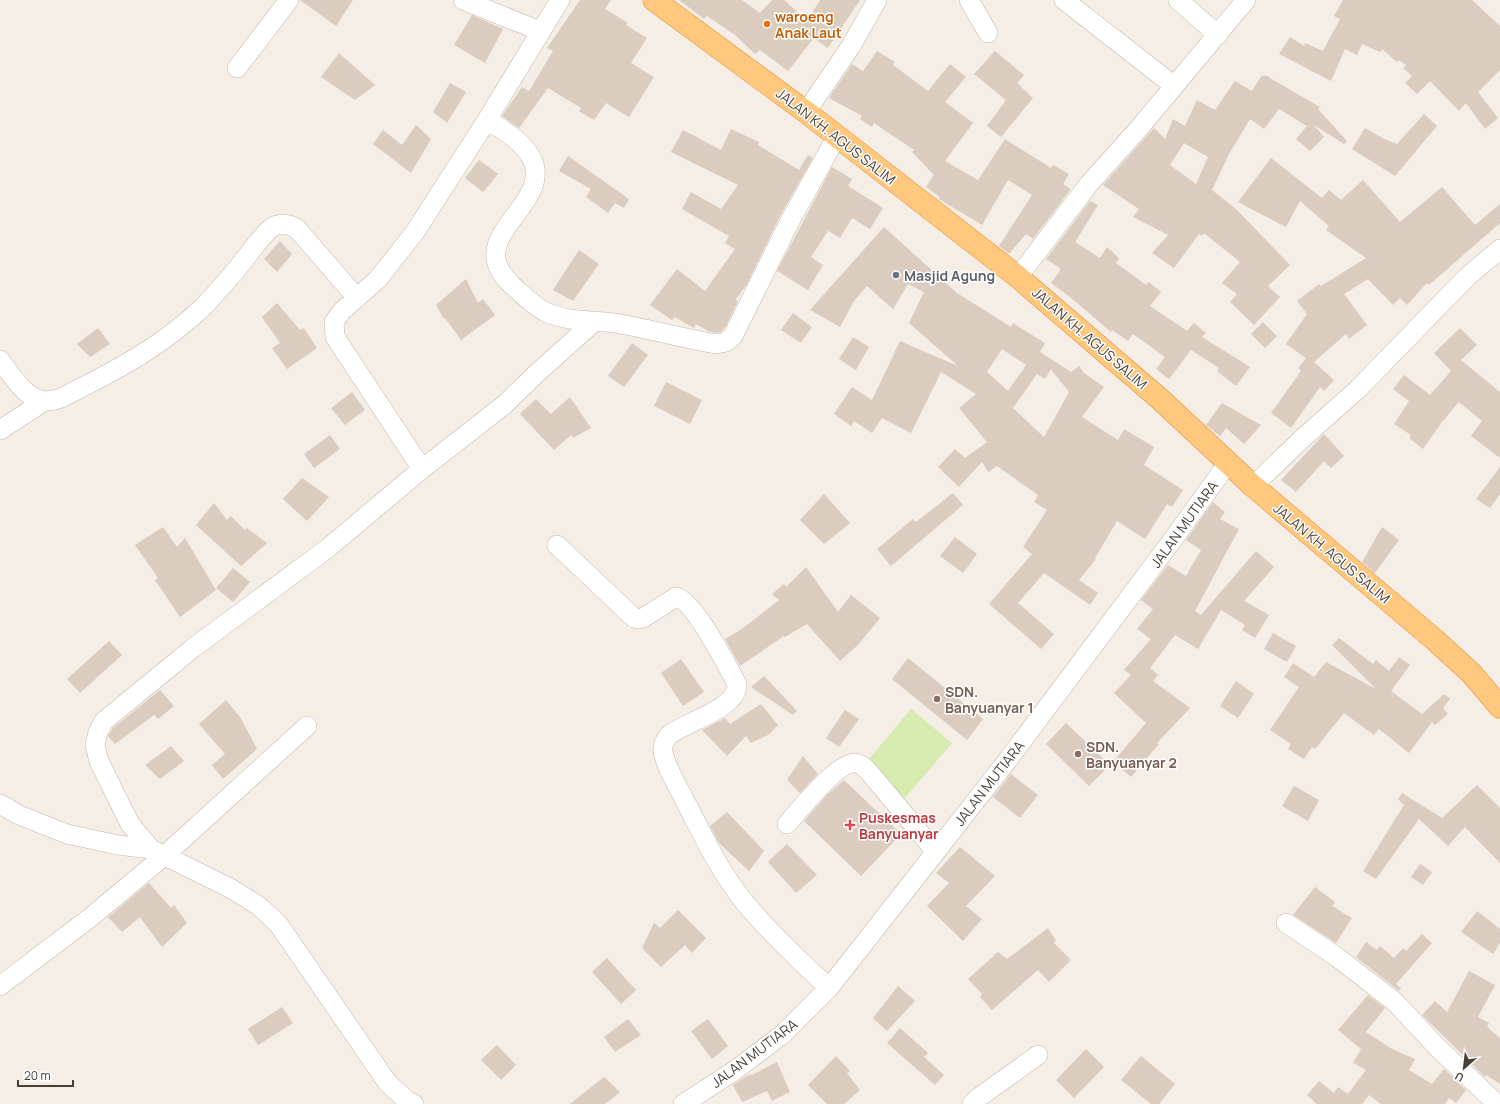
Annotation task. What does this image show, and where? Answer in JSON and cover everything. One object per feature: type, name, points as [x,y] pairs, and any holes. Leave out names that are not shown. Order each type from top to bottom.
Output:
[{"type":"highway","name":"JALAN KH. AGUS SALIM","points":[[654,0],[806,112],[1018,277],[1162,400],[1253,486],[1435,640],[1472,674],[1500,707]]},
{"type":"street","points":[[237,68],[289,0]]},
{"type":"street","points":[[464,0],[540,31]]},
{"type":"street","points":[[422,469],[335,337],[334,322],[342,311],[378,279],[415,232],[487,120],[560,0]]},
{"type":"street","points":[[806,112],[851,46],[877,0]]},
{"type":"street","points":[[969,0],[988,32]]},
{"type":"street","points":[[1064,0],[1174,85]]},
{"type":"street","points":[[1178,0],[1218,35]]},
{"type":"street","points":[[1018,277],[1089,184],[1140,127],[1246,0]]},
{"type":"street","points":[[487,120],[519,144],[530,156],[534,172],[530,194],[497,244],[495,256],[500,272],[508,281],[534,305],[546,313],[577,320],[595,321],[649,329],[716,344],[726,342],[733,336],[790,221],[837,136]]},
{"type":"street","points":[[0,360],[24,391],[43,402],[52,402],[113,373],[168,338],[204,306],[230,278],[270,229],[281,224],[294,227],[357,298]]},
{"type":"street","points":[[1253,486],[1304,437],[1357,390],[1468,276],[1500,249]]},
{"type":"street","points":[[157,852],[130,824],[99,761],[96,745],[100,726],[120,706],[187,652],[328,548],[422,469],[504,405],[595,321]]},
{"type":"street","points":[[0,430],[43,402]]},
{"type":"street","name":"JALAN MUTIARA","points":[[682,1104],[734,1071],[783,1034],[829,988],[1007,761],[1228,463]]},
{"type":"street","points":[[557,545],[634,618],[643,618],[676,597],[683,599],[699,618],[737,684],[737,692],[730,702],[669,735],[664,744],[664,756],[706,844],[742,898],[795,955],[829,988]]},
{"type":"street","points":[[0,986],[91,917],[157,852],[307,726]]},
{"type":"street","points":[[787,824],[841,766],[855,763],[862,765],[936,852]]},
{"type":"street","points":[[0,804],[19,815],[67,834],[157,852],[230,888],[259,906],[279,925],[388,1082],[407,1101],[414,1104]]},
{"type":"street","points":[[1286,923],[1338,957],[1395,1002],[1437,1047],[1497,1104]]},
{"type":"street","points":[[972,1104],[978,1098],[1038,1055]]},
{"type":"green space","points":[[911,709],[952,743],[898,806],[858,772]]},
{"type":"building","points":[[300,0],[353,0],[336,26]]},
{"type":"building","points":[[580,0],[611,0],[605,9],[628,23],[626,25],[647,38],[631,63],[654,77],[629,117],[606,103],[594,120],[579,111],[581,108],[548,88],[519,128],[502,116],[522,87],[529,91],[553,51],[547,48]]},
{"type":"building","points":[[679,0],[742,0],[760,13],[772,0],[784,0],[807,21],[820,0],[860,0],[828,48],[814,38],[788,71],[760,50],[755,54],[735,35],[707,16],[704,19]]},
{"type":"building","points":[[1343,0],[1472,0],[1500,26],[1500,70],[1478,92],[1498,118],[1485,129],[1466,103],[1459,111],[1430,81],[1417,94],[1405,83],[1412,76],[1403,68],[1406,65],[1399,60],[1397,62],[1382,49],[1380,52],[1362,44],[1357,55],[1345,49],[1331,81],[1279,54],[1290,37],[1304,46],[1305,43],[1323,51],[1340,19],[1334,16]]},
{"type":"building","points":[[472,15],[503,29],[485,63],[454,45]]},
{"type":"building","points":[[877,51],[895,62],[893,65],[928,91],[950,64],[966,77],[945,102],[973,123],[945,161],[978,180],[1005,139],[1051,168],[1053,165],[1069,174],[1063,184],[1071,189],[1033,239],[1026,234],[1009,254],[999,246],[1032,195],[1008,180],[982,225],[939,199],[940,197],[926,187],[934,175],[912,152],[914,150],[874,123],[872,127],[860,119],[862,116],[829,98],[852,64],[863,71]]},
{"type":"building","points":[[995,51],[1024,75],[1017,83],[1033,98],[1001,137],[987,126],[1006,100],[974,74]]},
{"type":"building","points":[[339,53],[375,85],[355,100],[321,77]]},
{"type":"building","points":[[1262,75],[1264,77],[1265,75],[1320,107],[1318,109],[1347,141],[1344,144],[1314,125],[1324,137],[1310,151],[1296,139],[1307,126],[1279,109],[1264,129],[1250,119],[1229,154],[1212,190],[1235,208],[1290,265],[1268,286],[1280,297],[1254,325],[1230,302],[1237,294],[1222,283],[1240,262],[1204,233],[1202,236],[1199,234],[1174,268],[1152,253],[1168,235],[1133,217],[1139,209],[1103,185],[1154,128],[1165,139],[1173,119],[1185,126],[1197,100],[1215,110],[1235,81],[1252,91]],"holes":[[[1184,143],[1208,157],[1196,184],[1170,165]]]},
{"type":"building","points":[[450,83],[466,92],[447,123],[433,112]]},
{"type":"building","points":[[1424,114],[1437,126],[1395,176],[1352,149],[1365,128],[1384,139],[1397,144]]},
{"type":"building","points":[[416,125],[431,139],[411,173],[373,144],[383,130],[402,145]]},
{"type":"building","points":[[731,129],[759,142],[758,145],[799,170],[808,155],[813,158],[780,216],[747,284],[735,300],[738,301],[726,326],[721,332],[716,333],[708,331],[696,324],[694,328],[675,317],[672,320],[650,305],[677,269],[705,291],[735,249],[725,243],[729,236],[682,209],[691,192],[721,209],[738,185],[671,152],[683,130],[721,150]]},
{"type":"building","points":[[568,156],[629,199],[624,208],[615,203],[608,213],[586,197],[591,189],[559,171]]},
{"type":"building","points":[[1271,158],[1322,198],[1329,190],[1341,200],[1363,180],[1400,222],[1442,187],[1475,225],[1500,204],[1500,223],[1429,285],[1427,283],[1407,305],[1400,298],[1393,305],[1368,279],[1344,294],[1367,325],[1349,339],[1346,334],[1314,362],[1334,380],[1324,391],[1320,387],[1291,428],[1271,413],[1301,371],[1298,368],[1306,358],[1286,344],[1307,314],[1297,301],[1319,284],[1321,286],[1366,258],[1326,230],[1329,226],[1300,201],[1286,227],[1238,202]]},
{"type":"building","points":[[479,160],[498,174],[483,192],[465,178]]},
{"type":"building","points":[[832,167],[852,179],[848,186],[883,208],[870,229],[852,218],[840,238],[828,231],[811,257],[823,265],[808,290],[777,271]]},
{"type":"building","points":[[1090,201],[1098,205],[1075,242],[1100,258],[1107,247],[1119,258],[1116,263],[1146,285],[1149,282],[1161,292],[1150,306],[1187,331],[1194,323],[1206,333],[1202,337],[1250,367],[1236,386],[1217,371],[1219,368],[1191,350],[1169,379],[1156,369],[1165,357],[1133,334],[1128,341],[1112,330],[1111,332],[1051,283],[1060,271],[1060,268],[1046,259]]},
{"type":"building","points":[[884,227],[957,293],[1011,327],[1013,323],[1045,343],[1040,352],[1071,372],[1079,366],[1084,373],[1104,387],[1082,417],[1118,440],[1124,429],[1154,447],[1144,465],[1183,490],[1172,507],[1167,504],[1145,539],[1117,521],[1095,558],[1096,559],[1079,580],[1098,593],[1090,605],[1044,573],[1018,603],[1054,634],[1041,649],[989,604],[1032,554],[1023,547],[1047,510],[1034,502],[1038,495],[997,466],[988,472],[982,462],[959,487],[938,467],[955,449],[965,458],[987,442],[959,408],[976,394],[941,372],[911,433],[882,418],[872,433],[854,421],[851,426],[834,414],[852,387],[872,400],[900,341],[958,366],[909,323],[924,292],[908,284],[893,309],[867,286],[854,301],[840,327],[810,310]],"holes":[[[1002,349],[1026,365],[1008,391],[987,372]],[[1051,369],[1069,392],[1044,437],[1013,408],[1037,374],[1045,379]]]},
{"type":"building","points":[[280,241],[292,254],[277,272],[264,259]]},
{"type":"building","points":[[579,250],[599,264],[573,301],[553,290]]},
{"type":"building","points":[[466,279],[478,303],[483,299],[495,315],[461,340],[445,318],[444,319],[436,305]]},
{"type":"building","points":[[277,303],[300,330],[304,328],[317,348],[287,369],[272,348],[280,343],[262,317]]},
{"type":"building","points":[[793,313],[812,327],[801,343],[781,330]]},
{"type":"building","points":[[1263,322],[1277,336],[1265,348],[1251,334]]},
{"type":"building","points":[[98,328],[110,344],[90,357],[77,344]]},
{"type":"building","points":[[1460,328],[1477,345],[1461,360],[1500,392],[1500,458],[1471,436],[1482,421],[1459,402],[1442,422],[1423,449],[1409,438],[1411,435],[1394,424],[1409,401],[1393,389],[1404,375],[1430,395],[1451,371],[1434,353]]},
{"type":"building","points":[[853,337],[869,347],[856,370],[839,359]]},
{"type":"building","points":[[632,343],[648,355],[624,387],[608,376]]},
{"type":"building","points":[[666,382],[702,400],[690,424],[654,406]]},
{"type":"building","points":[[352,392],[365,410],[345,425],[331,408]]},
{"type":"building","points":[[570,397],[591,428],[573,438],[571,435],[554,450],[520,414],[536,399],[551,414]]},
{"type":"building","points":[[1222,403],[1261,425],[1244,444],[1226,428],[1220,436],[1206,425]]},
{"type":"building","points":[[1324,434],[1344,456],[1331,468],[1324,461],[1296,492],[1281,480]]},
{"type":"building","points":[[330,435],[340,449],[314,468],[304,454]]},
{"type":"building","points":[[1500,467],[1500,494],[1490,508],[1476,499]]},
{"type":"building","points":[[302,478],[329,497],[307,521],[283,499]]},
{"type":"building","points":[[953,493],[963,505],[891,566],[877,549],[913,519],[916,522]]},
{"type":"building","points":[[824,494],[850,523],[824,544],[800,520]]},
{"type":"building","points":[[1213,502],[1225,512],[1220,519],[1239,529],[1195,611],[1201,615],[1256,551],[1274,567],[1244,601],[1269,615],[1255,638],[1242,630],[1245,625],[1221,610],[1198,649],[1175,635],[1150,668],[1158,675],[1153,681],[1190,708],[1157,743],[1159,744],[1131,777],[1113,762],[1146,723],[1114,693],[1131,675],[1124,670],[1151,639],[1137,629],[1153,609],[1141,600],[1168,565],[1186,576],[1201,550],[1186,540]]},
{"type":"building","points":[[214,503],[227,520],[231,516],[245,530],[247,528],[267,543],[241,566],[196,525]]},
{"type":"building","points":[[163,527],[177,547],[185,538],[216,590],[180,617],[155,580],[158,578],[135,545]]},
{"type":"building","points":[[1382,527],[1399,540],[1375,573],[1362,562]]},
{"type":"building","points":[[955,537],[977,554],[963,573],[940,556]]},
{"type":"building","points":[[806,567],[838,612],[851,595],[880,618],[858,645],[840,661],[807,624],[785,637],[784,636],[740,666],[725,639],[742,629],[779,600],[772,594],[784,584],[786,587]]},
{"type":"building","points":[[233,568],[250,582],[233,602],[216,588]]},
{"type":"building","points":[[1273,633],[1296,646],[1287,662],[1264,649]]},
{"type":"building","points":[[1339,638],[1373,664],[1376,660],[1389,671],[1399,657],[1410,665],[1391,691],[1422,714],[1444,694],[1450,699],[1443,708],[1448,714],[1435,725],[1432,722],[1409,753],[1379,729],[1374,735],[1344,713],[1315,749],[1312,747],[1304,759],[1288,749],[1291,744],[1270,730],[1299,687],[1284,677],[1293,663],[1314,677],[1326,662],[1376,689],[1332,645]]},
{"type":"building","points":[[109,641],[122,655],[80,693],[67,679]]},
{"type":"building","name":"SDN. Banyuanyar 1","points":[[908,658],[983,719],[967,740],[892,679]]},
{"type":"building","points":[[681,659],[704,692],[683,706],[661,673]]},
{"type":"building","points":[[764,676],[797,711],[793,715],[751,687]]},
{"type":"building","points":[[1236,681],[1254,694],[1238,718],[1220,706]]},
{"type":"building","points":[[160,690],[174,706],[158,719],[154,715],[115,744],[108,736],[113,728]]},
{"type":"building","points":[[226,700],[240,717],[257,749],[223,779],[212,765],[225,754],[199,724]]},
{"type":"building","points":[[761,704],[778,725],[768,735],[751,743],[746,736],[727,756],[702,730],[725,718],[730,724]]},
{"type":"building","points":[[845,710],[859,719],[839,747],[826,738]]},
{"type":"building","name":"SDN. Banyuanyar 2","points":[[1066,723],[1110,765],[1089,786],[1046,744]]},
{"type":"building","points":[[171,746],[184,761],[160,779],[145,765]]},
{"type":"building","points":[[803,756],[818,774],[800,793],[787,780]]},
{"type":"building","points":[[1011,774],[1038,795],[1020,818],[993,797]]},
{"type":"building","name":"Puskesmas Banyuanyar","points":[[844,780],[901,834],[861,876],[804,821],[827,795]]},
{"type":"building","points":[[1477,785],[1500,808],[1500,863],[1465,827],[1448,846],[1419,819],[1376,879],[1363,871],[1404,805],[1398,799],[1402,793],[1442,818]]},
{"type":"building","points":[[1294,786],[1319,800],[1308,821],[1282,806]]},
{"type":"building","points":[[727,812],[764,851],[749,871],[719,843],[710,826]]},
{"type":"building","points":[[787,844],[817,875],[796,893],[768,862]]},
{"type":"building","points":[[960,847],[995,876],[966,906],[982,919],[963,941],[927,906],[949,883],[936,873]]},
{"type":"building","points":[[1420,864],[1432,872],[1423,885],[1411,877]]},
{"type":"building","points":[[149,883],[171,908],[174,905],[187,923],[162,947],[140,917],[122,932],[108,917]]},
{"type":"building","points":[[1315,887],[1335,902],[1332,906],[1352,918],[1336,943],[1293,915]]},
{"type":"building","points":[[678,910],[706,938],[692,953],[685,945],[661,967],[642,948],[654,923],[660,928]]},
{"type":"building","points":[[1477,911],[1500,929],[1500,943],[1493,954],[1461,932]]},
{"type":"building","points":[[1048,928],[1056,941],[1054,943],[1071,960],[1049,982],[1038,970],[992,1010],[980,997],[982,994],[968,979],[998,952],[1007,959]]},
{"type":"building","points":[[1422,934],[1432,943],[1396,984],[1401,988],[1399,991],[1356,957],[1366,942],[1377,950],[1380,946],[1394,958],[1403,948],[1406,951]]},
{"type":"building","points":[[607,958],[636,990],[621,1004],[592,972]]},
{"type":"building","points":[[1469,971],[1495,985],[1478,1017],[1489,1023],[1487,1027],[1500,1038],[1500,1084],[1486,1075],[1485,1077],[1422,1015],[1435,1001],[1447,1012]]},
{"type":"building","points":[[898,986],[915,1001],[887,1031],[873,1018]]},
{"type":"building","points":[[1368,995],[1385,1008],[1366,1032],[1392,1049],[1415,1059],[1409,1070],[1432,1084],[1444,1069],[1466,1090],[1456,1103],[1449,1098],[1445,1104],[1381,1104],[1369,1095],[1362,1104],[1317,1104],[1307,1095],[1319,1081],[1334,1093],[1338,1087],[1348,1094],[1366,1070],[1353,1063],[1361,1049],[1338,1030]]},
{"type":"building","points":[[282,1007],[293,1023],[258,1045],[248,1029]]},
{"type":"building","points":[[628,1019],[641,1035],[615,1052],[604,1037]]},
{"type":"building","points":[[708,1019],[728,1046],[712,1059],[691,1031]]},
{"type":"building","points":[[900,1028],[928,1053],[924,1057],[944,1075],[935,1085],[887,1043]]},
{"type":"building","points":[[497,1045],[516,1065],[501,1080],[481,1060]]},
{"type":"building","points":[[1086,1049],[1104,1067],[1074,1098],[1056,1080]]},
{"type":"building","points":[[836,1056],[850,1071],[847,1073],[860,1090],[844,1104],[827,1104],[808,1085]]},
{"type":"building","points":[[1141,1056],[1175,1084],[1159,1104],[1151,1104],[1121,1080]]},
{"type":"building","points":[[777,1062],[790,1092],[772,1101],[767,1091],[742,1102],[733,1085],[745,1077]]},
{"type":"building","points":[[604,1077],[620,1092],[605,1104],[570,1104]]},
{"type":"place","name":"waroeng Anak Laut","points":[[767,24]]},
{"type":"place","name":"Masjid Agung","points":[[896,275]]},
{"type":"place","name":"SDN. Banyuanyar 1","points":[[937,699]]},
{"type":"place","name":"SDN. Banyuanyar 2","points":[[1078,754]]},
{"type":"place","name":"Puskesmas Banyuanyar","points":[[850,825]]}]
